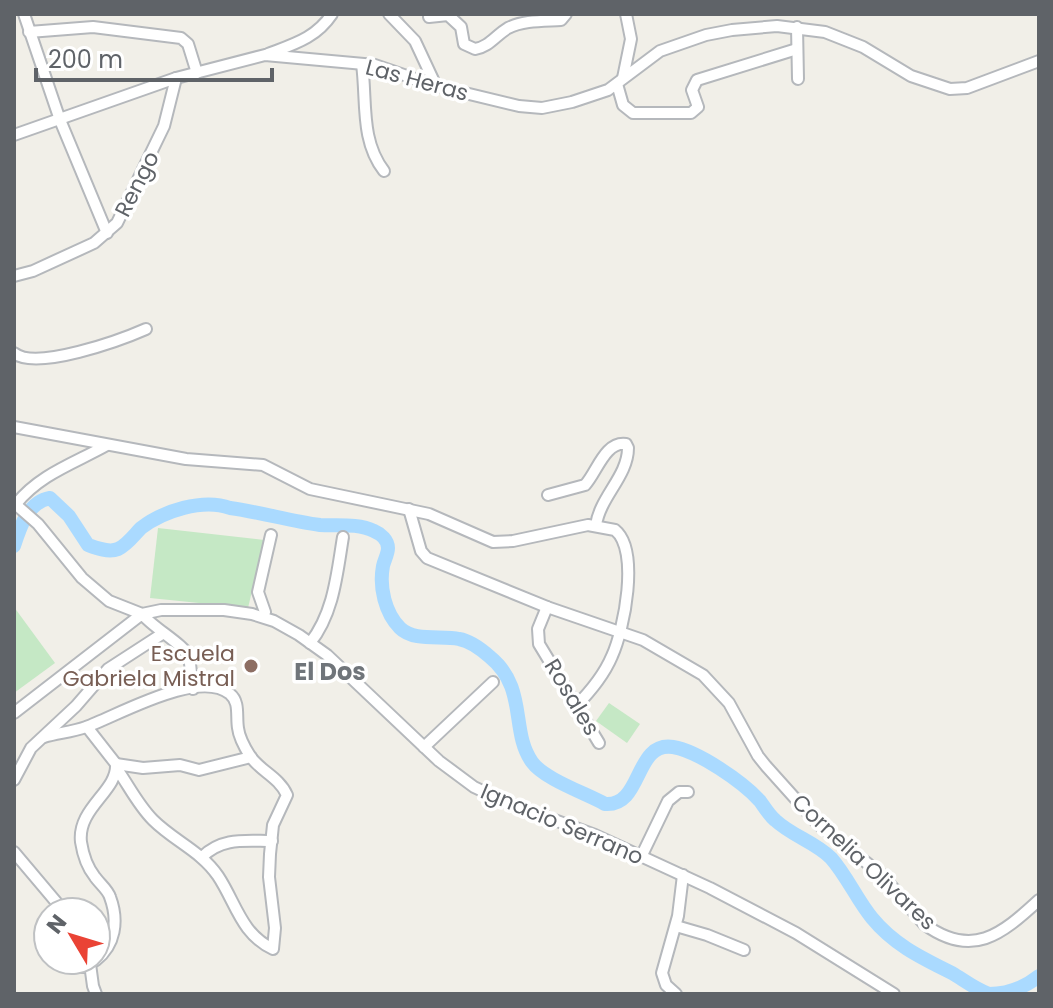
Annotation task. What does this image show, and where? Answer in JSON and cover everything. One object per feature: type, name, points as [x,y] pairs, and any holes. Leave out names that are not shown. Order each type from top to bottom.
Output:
[{"type":"street","points":[[24,14],[60,120],[107,233]]},
{"type":"street","points":[[265,55],[310,38],[323,28],[332,14]]},
{"type":"street","points":[[389,14],[415,41],[436,86]]},
{"type":"street","points":[[429,17],[448,15],[461,27],[464,44],[475,49],[488,45],[505,30],[520,23],[561,20],[566,14]]},
{"type":"street","points":[[626,14],[631,39],[623,79],[623,105],[633,113],[691,113],[698,107],[692,90],[697,80],[797,49]]},
{"type":"street","name":"Las Heras","points":[[14,135],[176,78],[265,55],[375,65],[436,86],[519,106],[542,108],[588,97],[623,79],[660,51],[706,35],[777,26],[797,27],[844,38],[911,76],[950,89],[967,88],[1039,61]]},
{"type":"street","points":[[29,32],[93,27],[181,38],[188,44],[197,73]]},
{"type":"street","points":[[797,27],[798,79]]},
{"type":"street","points":[[362,64],[366,135],[384,171]]},
{"type":"street","name":"Rengo","points":[[14,276],[60,259],[107,233],[124,212],[158,141],[171,107],[176,78]]},
{"type":"street","points":[[14,353],[29,359],[84,350],[113,343],[146,329]]},
{"type":"street","points":[[14,427],[186,459],[263,465],[310,489],[409,509],[439,518],[493,542],[513,541],[583,525],[609,528],[621,535],[628,558],[629,570],[619,631],[606,667],[575,707]]},
{"type":"street","points":[[548,495],[585,485],[610,448],[620,443],[626,444],[626,461],[596,525]]},
{"type":"street","points":[[17,505],[27,490],[42,478],[107,445]]},
{"type":"street","name":"Ignacio Serrano","points":[[17,505],[38,524],[82,578],[99,594],[121,607],[142,614],[200,609],[263,617],[310,643],[358,683],[452,772],[487,794],[565,822],[683,875],[779,923],[894,994]]},
{"type":"street","name":"Cornelia Olivares","points":[[409,509],[421,551],[427,558],[657,647],[714,685],[729,703],[758,756],[783,785],[818,824],[871,864],[933,931],[965,943],[981,941],[1004,928],[1039,900]]},
{"type":"street","points":[[263,617],[265,612],[258,592],[271,535]]},
{"type":"street","points":[[310,643],[333,596],[343,537]]},
{"type":"street","name":"Rosales","points":[[547,607],[538,629],[538,640],[599,743]]},
{"type":"street","points":[[14,713],[142,614],[151,626],[185,649],[193,689]]},
{"type":"street","points":[[14,780],[31,748],[108,669],[162,634]]},
{"type":"street","points":[[424,747],[493,682]]},
{"type":"street","points":[[44,737],[87,727],[150,699],[193,689],[215,688],[228,692],[236,702],[238,730],[251,757],[275,777],[287,795],[275,819],[269,866],[275,928],[273,949],[247,929],[221,881],[202,857],[154,822],[141,807],[87,727]]},
{"type":"street","points":[[116,767],[180,765],[199,770],[251,757]]},
{"type":"street","points":[[110,896],[90,870],[81,834],[88,811],[116,767]]},
{"type":"street","points":[[641,857],[668,801],[679,792],[688,792]]},
{"type":"street","points":[[202,857],[223,842],[272,841]]},
{"type":"street","points":[[14,852],[51,896]]},
{"type":"street","points":[[676,994],[666,985],[662,973],[676,926],[683,875]]},
{"type":"street","points":[[112,909],[112,942]]},
{"type":"street","points":[[676,926],[744,950]]},
{"type":"green space","points":[[158,528],[264,540],[248,608],[150,598]]},
{"type":"green space","points":[[14,607],[55,663],[14,693]]},
{"type":"green space","points":[[609,703],[640,724],[627,743],[596,721]]},
{"type":"waterway","points":[[14,546],[31,510],[42,500],[50,498],[69,516],[88,545],[107,550],[121,547],[141,528],[160,516],[196,505],[219,505],[320,525],[368,528],[384,538],[388,545],[382,582],[384,599],[395,622],[413,635],[468,642],[502,669],[514,696],[525,750],[532,762],[546,774],[605,804],[617,802],[626,796],[651,754],[660,748],[683,750],[732,777],[752,793],[782,826],[831,858],[872,918],[909,950],[989,994],[1016,990],[1039,976]]},
{"type":"place","name":"Escuela Gabriela Mistral","points":[[251,666]]},
{"type":"district","name":"El Dos","points":[[330,671]]}]
